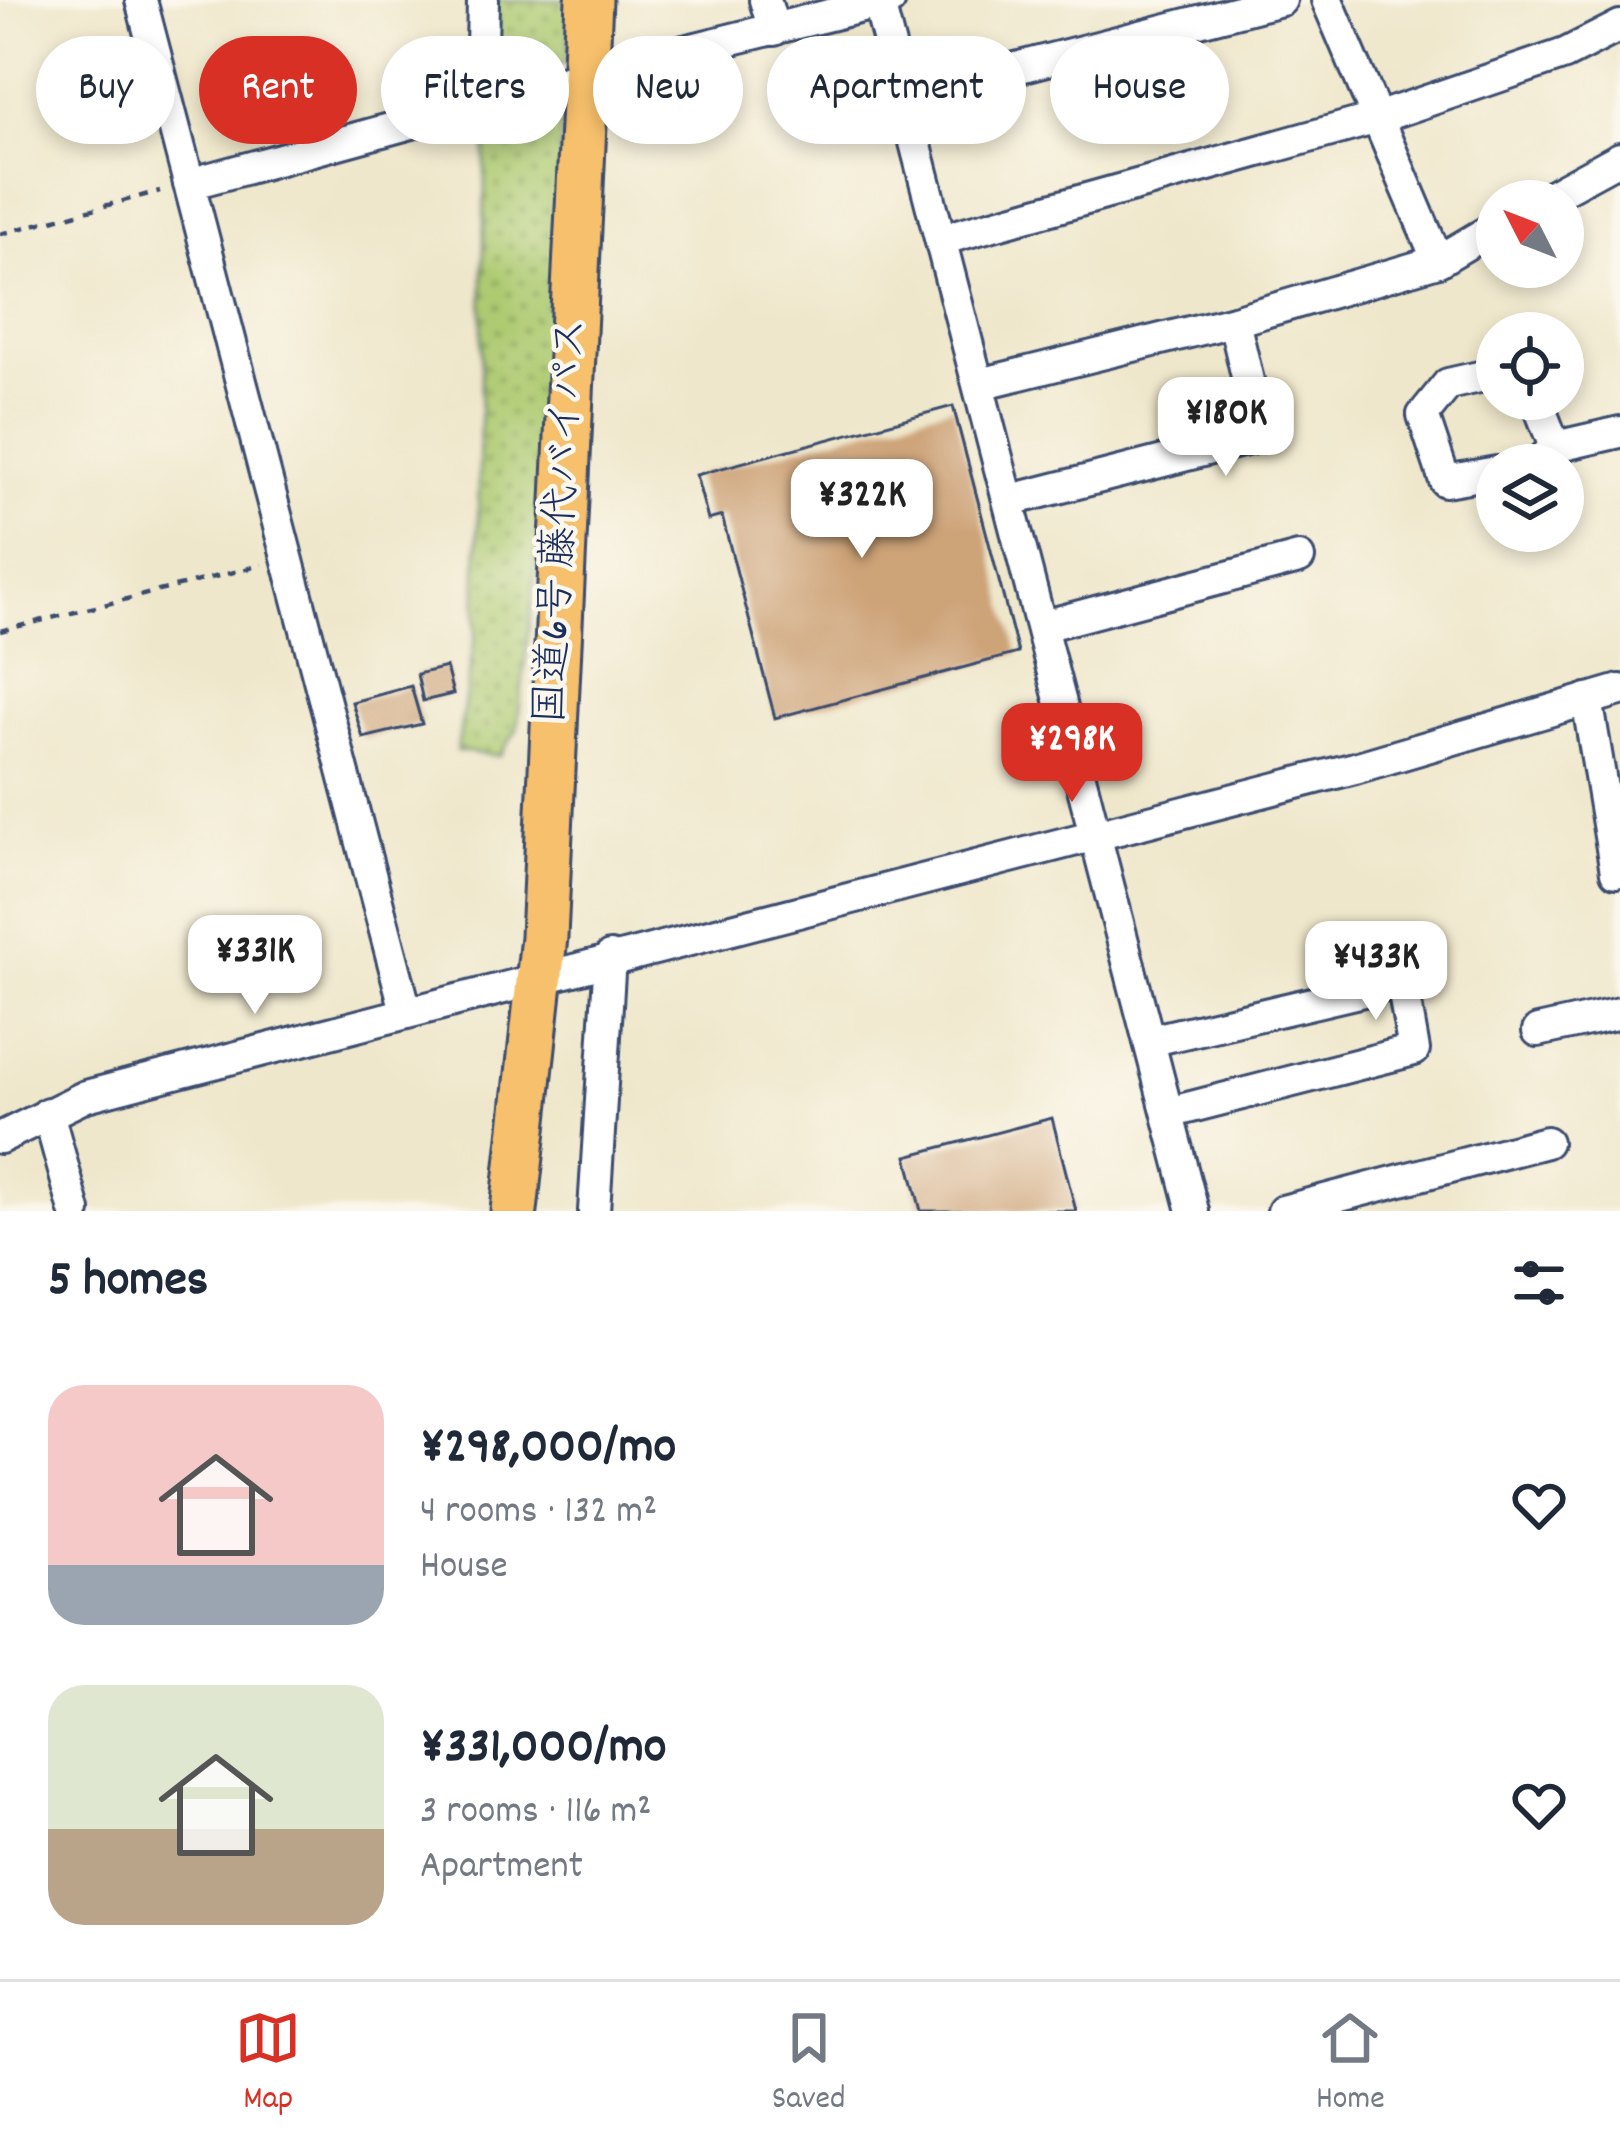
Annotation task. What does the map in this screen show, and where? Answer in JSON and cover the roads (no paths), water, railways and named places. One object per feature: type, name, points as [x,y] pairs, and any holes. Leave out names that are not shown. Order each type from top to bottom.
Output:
[{"type":"highway","name":"国道6号 藤代バイパス","points":[[542,1211],[537,1041],[590,0]]},
{"type":"highway","name":"国道6号 藤代バイパス","points":[[514,1211],[537,1041]]},
{"type":"street","points":[[141,0],[406,1011]]},
{"type":"street","points":[[482,36],[483,0]]},
{"type":"street","points":[[1026,66],[1281,0]]},
{"type":"street","points":[[1327,0],[1438,261]]},
{"type":"street","points":[[569,80],[769,15],[883,1],[892,36]]},
{"type":"street","points":[[943,238],[1374,118],[1565,54],[1620,26]]},
{"type":"street","points":[[189,184],[381,132]]},
{"type":"street","points":[[920,144],[1193,1211]]},
{"type":"street","points":[[1580,180],[1620,158]]},
{"type":"street","points":[[980,385],[1234,321],[1438,261],[1476,238]]},
{"type":"street","points":[[1011,500],[1261,436],[1234,321]]},
{"type":"street","points":[[1476,378],[1448,384],[1423,415],[1445,481],[1476,476]]},
{"type":"street","points":[[1583,444],[1620,432]]},
{"type":"street","points":[[1043,626],[1299,558]]},
{"type":"street","points":[[0,1138],[86,1096],[1355,768],[1620,690]]},
{"type":"street","points":[[1587,699],[1616,872]]},
{"type":"street","points":[[594,1211],[610,957]]},
{"type":"street","points":[[1149,1041],[1402,982],[1414,1050],[1168,1113]]},
{"type":"street","points":[[1538,1031],[1620,1013]]},
{"type":"street","points":[[47,1113],[75,1211]]},
{"type":"street","points":[[1283,1211],[1546,1142]]}]
